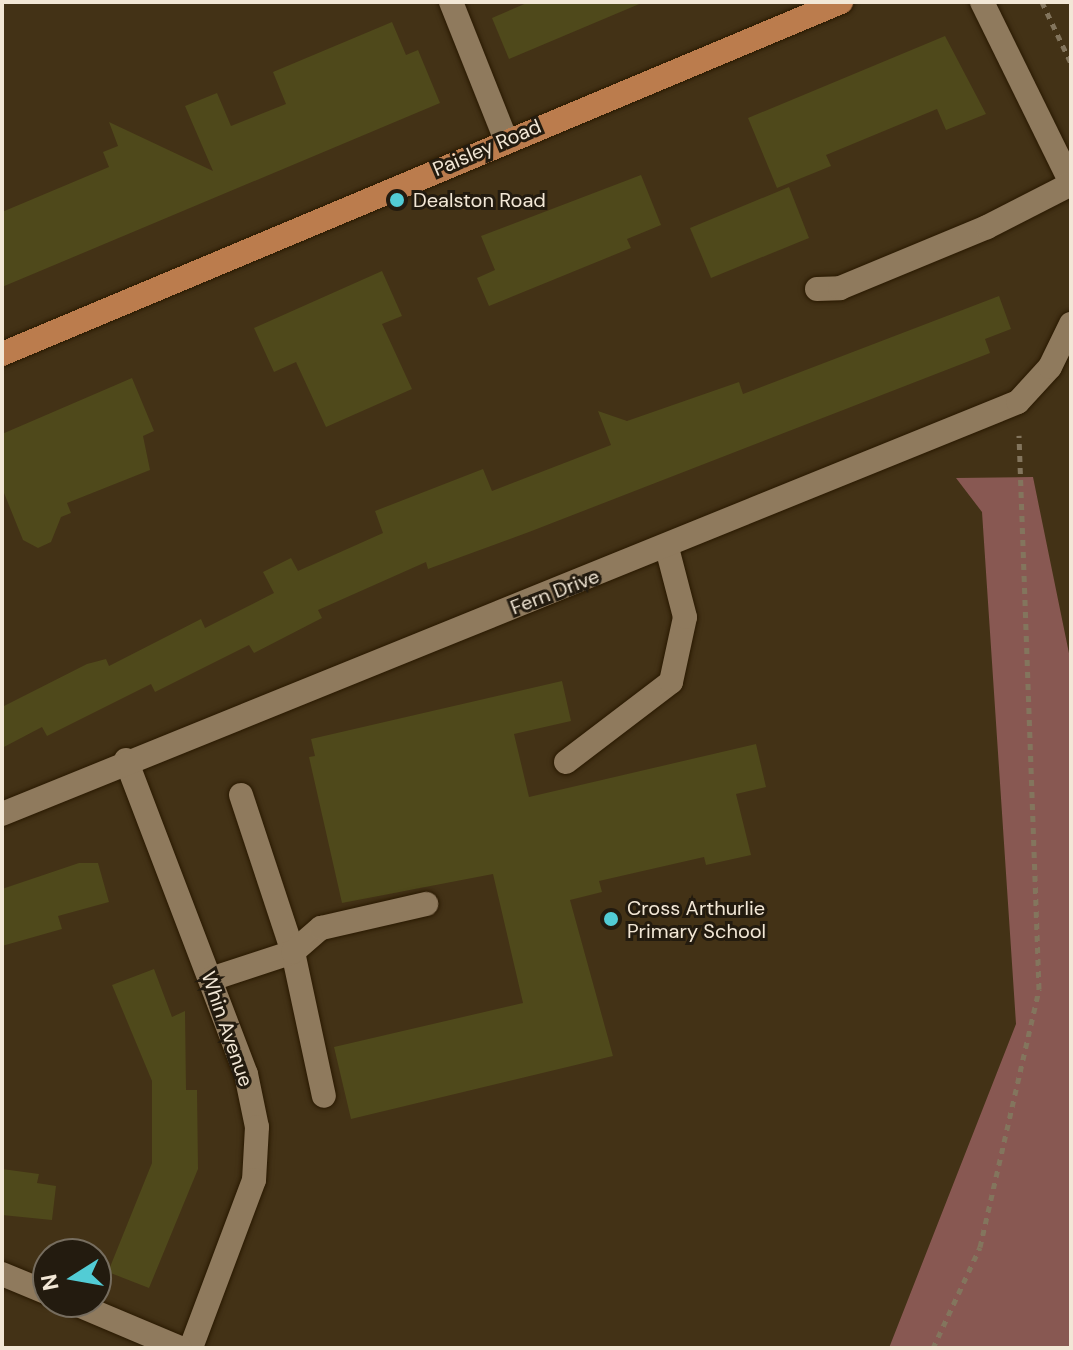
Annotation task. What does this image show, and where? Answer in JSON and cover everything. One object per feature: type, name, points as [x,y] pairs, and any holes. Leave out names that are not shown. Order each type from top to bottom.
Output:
[{"type":"main road","name":"Paisley Road","points":[[2,354],[841,2]]},
{"type":"street","points":[[451,2],[506,140]]},
{"type":"street","points":[[817,289],[840,288],[987,227],[1071,184],[982,2]]},
{"type":"street","name":"Fern Drive","points":[[2,814],[126,760],[667,548],[1018,402],[1050,367],[1071,324]]},
{"type":"street","points":[[566,762],[671,682],[685,617],[667,548]]},
{"type":"street","name":"Whin Avenue","points":[[126,760],[246,1074],[257,1127],[254,1180],[191,1348]]},
{"type":"street","points":[[241,795],[293,952],[324,1096]]},
{"type":"street","points":[[211,979],[293,952],[321,928],[426,904]]},
{"type":"street","points":[[2,1274],[32,1286]]},
{"type":"street","points":[[109,1318],[180,1348]]},
{"type":"path","points":[[1042,2],[1071,63]]},
{"type":"path","points":[[933,1348],[980,1247],[1039,989],[1018,402]]},
{"type":"shaded area","points":[[1033,477],[1071,663],[1071,1348],[889,1348],[1016,1024],[982,512],[956,478]]},
{"type":"building","points":[[529,2],[644,2],[509,59],[492,18]]},
{"type":"building","points":[[392,22],[406,55],[418,50],[440,103],[2,287],[2,212],[109,167],[103,152],[118,146],[109,122],[213,171],[185,106],[217,93],[231,126],[286,104],[273,72]]},
{"type":"building","points":[[945,36],[986,114],[946,130],[937,109],[826,155],[831,166],[777,188],[748,118]]},
{"type":"building","points":[[641,175],[661,225],[627,239],[631,248],[489,306],[477,278],[495,270],[481,236]]},
{"type":"building","points":[[789,187],[809,238],[711,278],[690,228]]},
{"type":"building","points":[[382,271],[402,316],[382,324],[412,389],[326,427],[296,362],[274,372],[254,328]]},
{"type":"building","points":[[999,296],[1011,329],[985,339],[990,353],[529,532],[428,569],[426,562],[318,610],[322,618],[254,653],[249,645],[155,692],[151,684],[47,736],[42,727],[2,748],[2,707],[87,664],[106,659],[109,666],[201,619],[205,628],[274,593],[263,572],[291,558],[298,571],[383,533],[375,511],[483,469],[492,491],[611,445],[598,411],[627,421],[739,382],[743,394]]},
{"type":"building","points":[[132,378],[154,431],[143,436],[150,470],[67,503],[71,513],[61,517],[51,542],[38,548],[23,540],[2,488],[2,434]]},
{"type":"building","points":[[562,681],[571,721],[514,734],[529,797],[756,744],[766,787],[736,794],[751,855],[706,865],[704,857],[599,881],[602,892],[570,900],[613,1056],[351,1119],[334,1047],[523,1003],[493,874],[342,903],[309,757],[315,756],[311,739]]},
{"type":"building","points":[[79,863],[98,863],[109,902],[58,916],[62,929],[2,946],[2,889]]},
{"type":"building","points":[[154,969],[172,1017],[185,1011],[186,1090],[197,1090],[198,1169],[149,1288],[112,1274],[112,1262],[152,1163],[152,1081],[112,985]]},
{"type":"building","points":[[2,1169],[39,1174],[37,1183],[56,1186],[52,1220],[2,1215]]},
{"type":"place","name":"Dealston Road","points":[[397,200]]},
{"type":"place","name":"Cross Arthurlie Primary School","points":[[611,919]]}]
